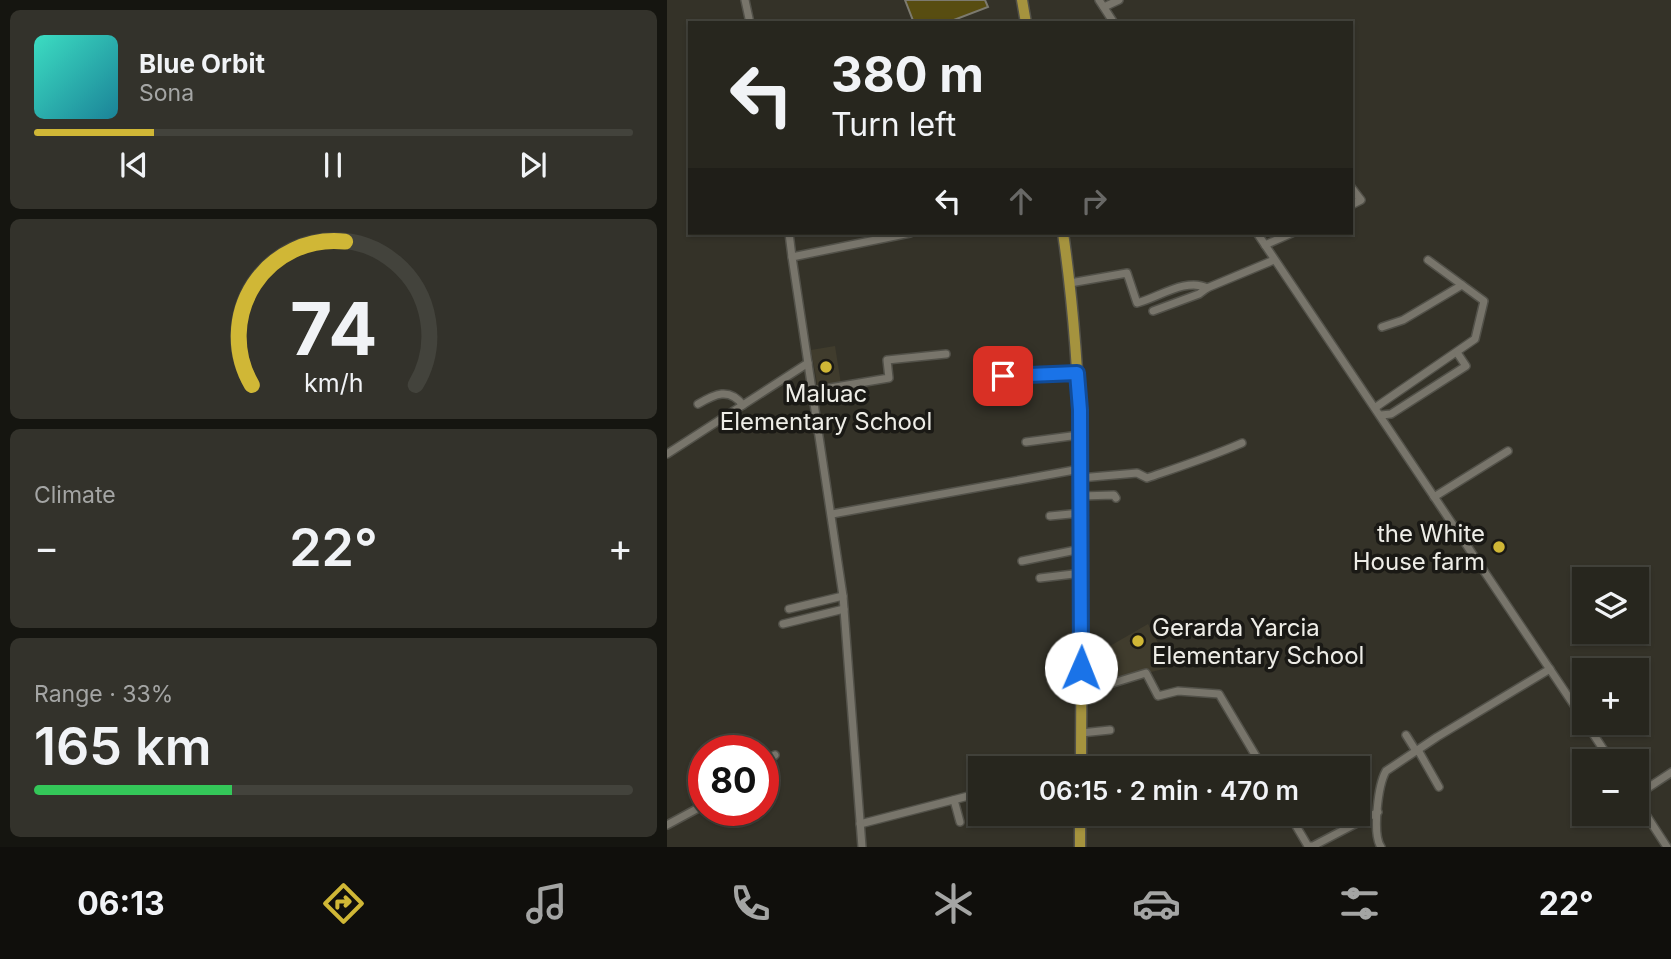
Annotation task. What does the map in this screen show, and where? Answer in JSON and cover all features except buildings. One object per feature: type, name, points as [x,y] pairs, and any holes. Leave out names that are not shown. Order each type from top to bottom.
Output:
[{"type":"highway","points":[[1022,0],[1026,21]]},
{"type":"highway","points":[[1063,235],[1077,373],[1081,496],[1079,756]]},
{"type":"highway","points":[[1080,826],[1080,847]]},
{"type":"street","points":[[745,0],[750,21]]},
{"type":"street","points":[[1113,21],[1101,4],[1119,0]]},
{"type":"street","points":[[1353,190],[1361,200],[1353,204]]},
{"type":"street","points":[[789,235],[843,596],[862,847]]},
{"type":"street","points":[[792,257],[900,235]]},
{"type":"street","points":[[1258,235],[1572,702]]},
{"type":"street","points":[[1265,246],[1288,235]]},
{"type":"street","points":[[1153,311],[1199,294],[1207,288],[1274,260]]},
{"type":"street","points":[[1376,407],[1475,340],[1484,301],[1428,260]]},
{"type":"street","points":[[1070,283],[1127,273],[1137,303],[1188,285],[1196,284],[1207,288]]},
{"type":"street","points":[[1382,327],[1403,320],[1462,285]]},
{"type":"street","points":[[812,391],[889,378],[887,360],[946,354]]},
{"type":"street","points":[[1381,415],[1391,414],[1466,366],[1458,354]]},
{"type":"street","points":[[667,454],[808,363]]},
{"type":"street","points":[[1003,376],[1077,373]]},
{"type":"street","points":[[698,404],[716,394],[725,393],[737,398],[743,405]]},
{"type":"street","points":[[1026,442],[1079,435]]},
{"type":"street","points":[[832,514],[1080,473],[1137,473],[1143,478],[1151,478],[1165,470],[1193,464],[1242,443]]},
{"type":"street","points":[[1434,496],[1508,451]]},
{"type":"street","points":[[1081,496],[1114,495],[1116,498]]},
{"type":"street","points":[[1050,516],[1081,513]]},
{"type":"street","points":[[1022,561],[1081,549]]},
{"type":"street","points":[[1040,578],[1082,573]]},
{"type":"street","points":[[789,609],[843,596]]},
{"type":"street","points":[[783,624],[844,609]]},
{"type":"street","points":[[1381,847],[1376,838],[1384,774],[1550,669]]},
{"type":"street","points":[[1081,685],[1113,683],[1147,674],[1158,696],[1178,691],[1219,694],[1256,756]]},
{"type":"street","points":[[1081,733],[1110,730]]},
{"type":"street","points":[[1406,735],[1439,787]]},
{"type":"street","points":[[1649,787],[1671,772]]},
{"type":"street","points":[[860,824],[968,796]]},
{"type":"street","points":[[954,800],[960,822]]},
{"type":"street","points":[[1295,826],[1308,847],[1317,845],[1378,812]]},
{"type":"street","points":[[667,825],[688,814]]},
{"type":"street","points":[[1649,818],[1667,843]]},
{"type":"shaded area","name":"Maluac Elementary School","points":[[835,346],[841,384],[818,388],[811,350]]},
{"type":"shaded area","name":"Gerarda Yarcia Elementary School","points":[[1148,624],[1171,667],[1104,684],[1091,683],[1091,657]]},
{"type":"place","name":"Maluac Elementary School","points":[[826,367]]},
{"type":"place","name":"the White House farm","points":[[1499,547]]},
{"type":"place","name":"Gerarda Yarcia Elementary School","points":[[1138,641]]},
{"type":"route","points":[[1003,376],[1077,373],[1080,410],[1081,668]]}]
